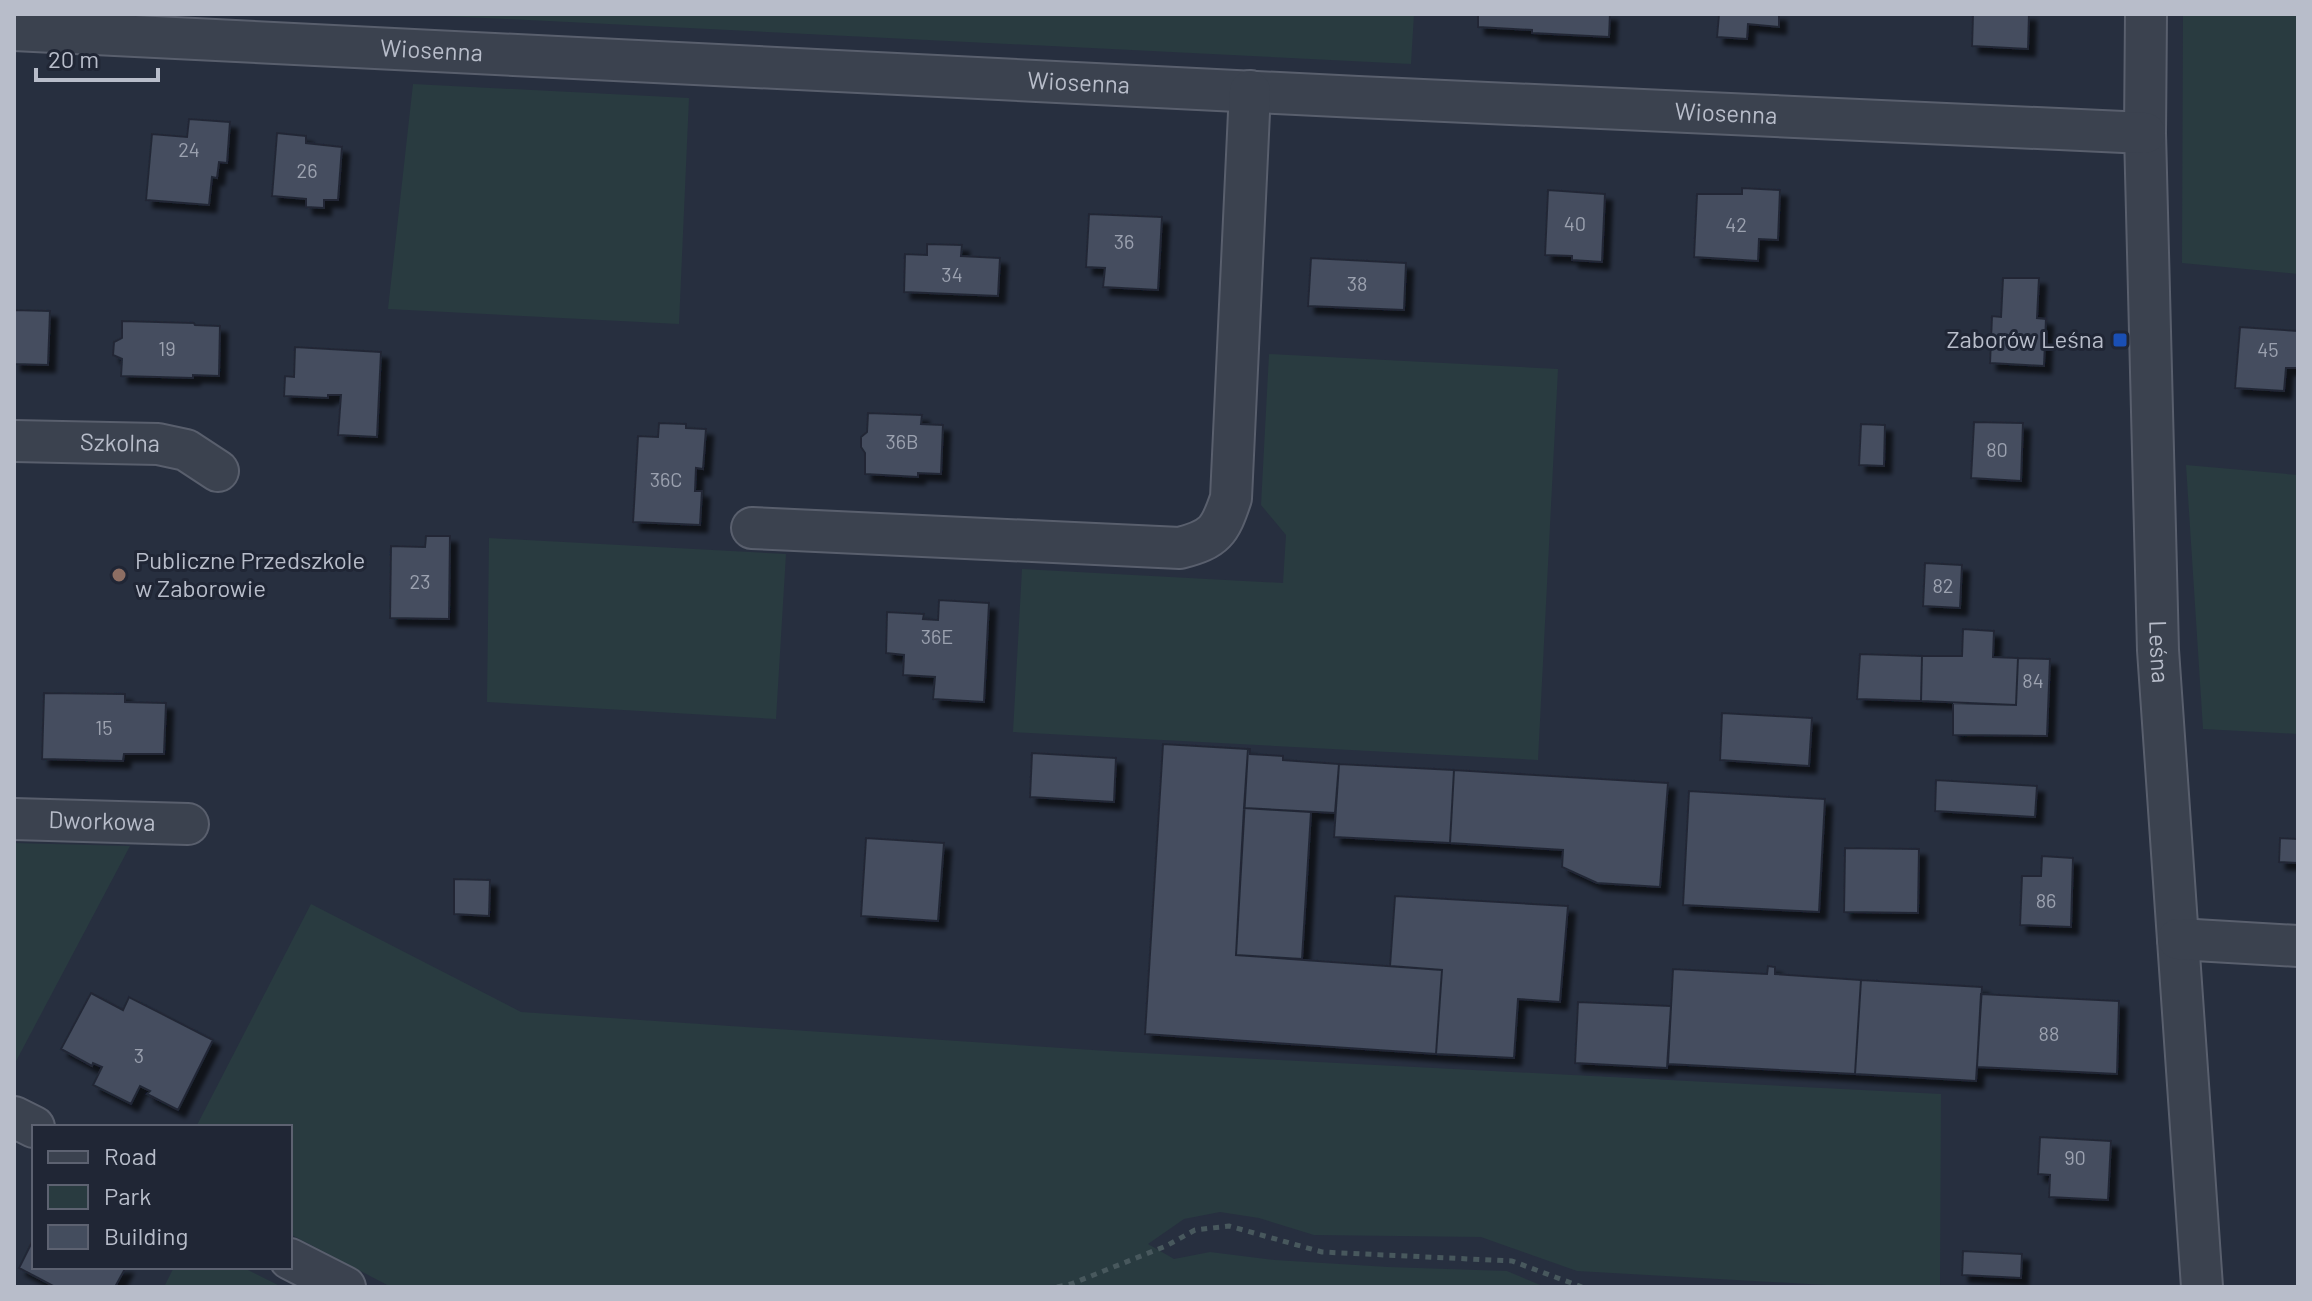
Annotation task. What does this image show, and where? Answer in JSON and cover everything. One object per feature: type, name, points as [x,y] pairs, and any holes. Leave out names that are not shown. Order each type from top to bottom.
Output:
[{"type":"street","name":"Leśna","points":[[2146,14],[2145,133],[2158,650],[2202,1287]]},
{"type":"street","name":"Wiosenna","points":[[14,30],[2145,133]]},
{"type":"street","points":[[752,528],[1180,548],[1202,542],[1222,524],[1231,498],[1250,91]]},
{"type":"street","name":"Szkolna","points":[[14,441],[158,444],[186,450],[218,471]]},
{"type":"street","name":"Dworkowa","points":[[14,819],[188,824]]},
{"type":"street","points":[[2178,939],[2298,946]]},
{"type":"street","points":[[14,1117],[32,1126]]},
{"type":"street","points":[[292,1260],[345,1287]]},
{"type":"path","points":[[1057,1287],[1166,1246],[1195,1230],[1229,1226],[1322,1252],[1512,1261],[1582,1287]]},
{"type":"green space","points":[[405,14],[1414,14],[1411,64]]},
{"type":"green space","points":[[2183,14],[2298,14],[2298,274],[2182,263]]},
{"type":"green space","points":[[413,84],[689,98],[679,324],[388,309]]},
{"type":"green space","points":[[1269,354],[1558,369],[1538,760],[1013,732],[1022,569],[1283,583],[1286,535],[1261,505]]},
{"type":"green space","points":[[2186,465],[2298,475],[2298,734],[2203,729]]},
{"type":"green space","points":[[489,538],[786,554],[776,719],[487,702]]},
{"type":"green space","points":[[14,843],[130,846],[14,1065]]},
{"type":"green space","points":[[311,904],[521,1012],[1123,1052],[1941,1094],[1940,1287],[1860,1287],[1577,1271],[1481,1237],[1314,1235],[1259,1218],[1220,1212],[1184,1219],[1148,1244],[1174,1259],[1210,1252],[1275,1260],[1507,1271],[1545,1287],[391,1287],[292,1235],[292,1125],[197,1125]]},
{"type":"green space","points":[[173,1269],[246,1269],[282,1287],[164,1287]]},
{"type":"building","points":[[1478,14],[1610,14],[1609,37],[1478,27]]},
{"type":"building","points":[[1719,14],[1779,14],[1779,27],[1748,24],[1747,39],[1717,37]]},
{"type":"building","points":[[1973,14],[2029,14],[2028,49],[1972,46]]},
{"type":"building","points":[[189,119],[230,122],[227,163],[219,162],[217,178],[212,177],[209,205],[146,200],[152,134],[187,137]]},
{"type":"building","points":[[277,133],[306,136],[306,143],[342,147],[338,200],[324,200],[324,208],[306,207],[306,199],[272,196]]},
{"type":"building","points":[[1742,188],[1780,190],[1778,240],[1759,239],[1758,261],[1694,257],[1697,194],[1742,194]]},
{"type":"building","points":[[1548,190],[1605,194],[1602,262],[1545,255]]},
{"type":"building","points":[[1089,214],[1162,217],[1158,290],[1103,287],[1105,268],[1086,267]]},
{"type":"building","points":[[927,244],[962,245],[961,256],[1000,258],[998,296],[904,292],[905,254],[927,255]]},
{"type":"building","points":[[1311,258],[1406,263],[1404,310],[1308,306]]},
{"type":"building","points":[[2003,278],[2039,278],[2037,318],[2046,319],[2044,366],[1990,363],[1992,316],[2001,317]]},
{"type":"building","points":[[14,310],[50,311],[48,365],[14,364]]},
{"type":"building","points":[[122,321],[220,326],[219,376],[121,376],[122,359],[113,355],[114,342],[122,338]]},
{"type":"building","points":[[2240,327],[2298,331],[2298,368],[2286,368],[2284,391],[2235,388]]},
{"type":"building","points":[[295,347],[381,352],[377,437],[338,435],[341,395],[328,395],[328,398],[284,396],[285,376],[294,377]]},
{"type":"building","points":[[868,413],[922,415],[921,424],[943,425],[941,474],[918,473],[918,477],[865,474],[861,437],[867,432]]},
{"type":"building","points":[[1974,422],[2023,423],[2021,481],[1971,478]]},
{"type":"building","points":[[659,423],[686,424],[686,428],[706,429],[703,469],[696,468],[695,491],[702,491],[700,525],[633,522],[638,436],[658,437]]},
{"type":"building","points":[[1861,424],[1885,425],[1884,466],[1859,465]]},
{"type":"building","points":[[426,536],[450,536],[449,619],[390,618],[391,546],[425,547]]},
{"type":"building","points":[[1925,563],[1962,565],[1960,608],[1923,606]]},
{"type":"building","points":[[939,600],[989,603],[984,702],[933,699],[935,677],[903,675],[904,655],[886,653],[887,612],[924,614],[923,619],[938,620]]},
{"type":"building","points":[[1963,629],[1994,631],[1993,657],[2018,658],[2016,705],[1921,701],[1922,656],[1962,656]]},
{"type":"building","points":[[1860,654],[1922,656],[1921,701],[1857,699]]},
{"type":"building","points":[[2018,658],[2050,659],[2047,736],[1953,735],[1953,703],[2016,705]]},
{"type":"building","points":[[44,693],[125,694],[125,702],[166,703],[164,754],[124,754],[123,761],[42,759]]},
{"type":"building","points":[[1722,713],[1812,718],[1809,766],[1720,760]]},
{"type":"building","points":[[1163,744],[1248,749],[1236,955],[1442,970],[1436,1054],[1145,1034]]},
{"type":"building","points":[[1248,749],[1250,754],[1283,756],[1283,760],[1339,764],[1335,813],[1244,808]]},
{"type":"building","points":[[1032,753],[1116,758],[1114,802],[1030,797]]},
{"type":"building","points":[[1339,764],[1454,770],[1450,843],[1334,837]]},
{"type":"building","points":[[1454,770],[1668,783],[1660,887],[1597,883],[1562,867],[1563,850],[1450,843]]},
{"type":"building","points":[[1936,780],[2037,786],[2035,817],[1935,811]]},
{"type":"building","points":[[1689,791],[1825,799],[1819,912],[1683,905]]},
{"type":"building","points":[[1244,808],[1311,812],[1302,959],[1236,955]]},
{"type":"building","points":[[866,838],[944,843],[938,921],[861,916]]},
{"type":"building","points":[[2280,838],[2298,839],[2298,863],[2279,862]]},
{"type":"building","points":[[1845,848],[1919,849],[1918,913],[1844,912]]},
{"type":"building","points":[[2042,856],[2073,858],[2071,927],[2020,925],[2022,876],[2041,876]]},
{"type":"building","points":[[454,879],[490,880],[489,916],[454,914]]},
{"type":"building","points":[[1395,896],[1568,906],[1560,1002],[1518,999],[1514,1058],[1436,1054],[1442,970],[1390,966]]},
{"type":"building","points":[[1768,966],[1775,967],[1775,974],[1861,980],[1855,1074],[1668,1064],[1673,969],[1767,974]]},
{"type":"building","points":[[1861,980],[1982,987],[1976,1081],[1855,1074]]},
{"type":"building","points":[[91,993],[123,1010],[129,997],[213,1040],[178,1110],[147,1094],[150,1091],[140,1086],[131,1104],[93,1085],[102,1067],[93,1063],[92,1066],[61,1049]]},
{"type":"building","points":[[1981,994],[2119,1001],[2117,1074],[1977,1067]]},
{"type":"building","points":[[1578,1002],[1671,1006],[1667,1068],[1575,1063]]},
{"type":"building","points":[[2040,1137],[2111,1141],[2108,1200],[2049,1197],[2050,1175],[2038,1174]]},
{"type":"building","points":[[32,1242],[32,1269],[125,1269],[115,1287],[55,1287],[19,1268]]},
{"type":"building","points":[[1963,1251],[2022,1254],[2021,1278],[1962,1275]]},
{"type":"place","name":"Zaborów Leśna","points":[[2120,340]]},
{"type":"place","name":"Publiczne Przedszkole w Zaborowie","points":[[119,575]]}]
